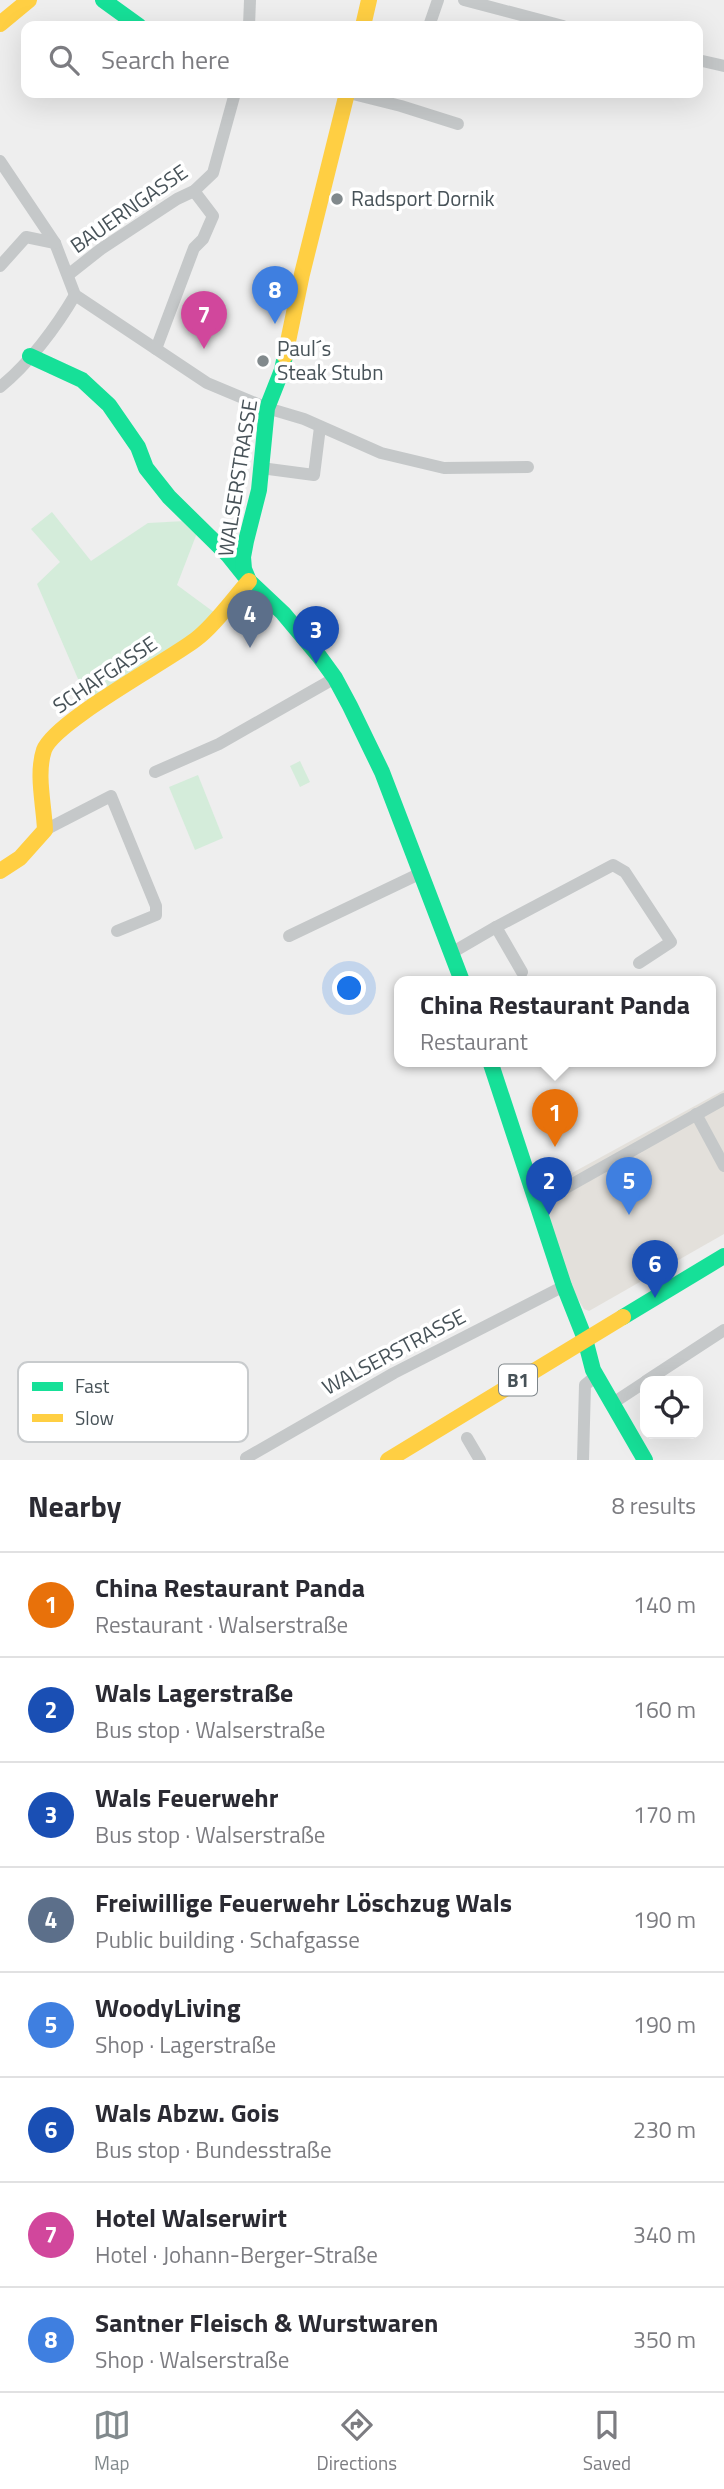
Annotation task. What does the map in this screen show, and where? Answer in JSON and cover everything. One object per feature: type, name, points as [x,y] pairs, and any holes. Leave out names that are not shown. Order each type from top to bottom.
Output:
[{"type":"street","points":[[0,23],[29,0]]},
{"type":"street","points":[[103,0],[132,21]]},
{"type":"street","points":[[249,21],[250,0]]},
{"type":"street","points":[[364,21],[369,0]]},
{"type":"street","points":[[431,21],[438,0]]},
{"type":"street","points":[[464,0],[544,21]]},
{"type":"street","points":[[703,61],[724,66]]},
{"type":"street","name":"BAUERNGASSE","points":[[68,275],[145,220],[194,191],[212,173],[234,98]]},
{"type":"street","name":"WALSERSTRASSE","points":[[347,98],[305,262],[282,370],[267,408],[259,490],[243,557],[244,569],[249,581],[302,634],[335,678],[373,753],[460,976]]},
{"type":"street","points":[[368,98],[458,124]]},
{"type":"street","points":[[401,106],[404,98]]},
{"type":"street","points":[[0,161],[55,243],[75,295],[207,383],[267,408],[304,419],[381,453],[444,468],[528,467]]},
{"type":"street","points":[[156,349],[194,248],[204,239],[213,216],[194,191]]},
{"type":"street","points":[[0,266],[26,237],[55,243]]},
{"type":"street","points":[[0,387],[48,335],[75,295]]},
{"type":"street","points":[[30,356],[82,380],[109,405],[138,447],[146,468],[169,497],[228,555],[249,581]]},
{"type":"street","points":[[261,468],[314,475],[320,427]]},
{"type":"street","name":"SCHAFGASSE","points":[[45,830],[41,763],[45,747],[55,734],[105,698],[197,639],[249,581]]},
{"type":"street","points":[[155,772],[219,744],[335,678]]},
{"type":"street","points":[[0,871],[27,854],[45,830],[111,796],[156,906],[156,915],[117,932]]},
{"type":"street","points":[[453,952],[613,865],[625,872],[671,942],[639,963]]},
{"type":"street","points":[[289,936],[421,873]]},
{"type":"street","points":[[496,927],[522,972]]},
{"type":"street","points":[[492,1067],[596,1377],[645,1460]]},
{"type":"street","points":[[537,1204],[724,1099]]},
{"type":"street","points":[[696,1114],[724,1166]]},
{"type":"street","name":"B1","points":[[388,1460],[724,1256]]},
{"type":"street","name":"WALSERSTRASSE","points":[[246,1458],[394,1373],[564,1286]]},
{"type":"street","points":[[653,1376],[724,1329]]},
{"type":"street","points":[[583,1460],[585,1385],[596,1377]]},
{"type":"street","points":[[613,1403],[640,1384]]},
{"type":"street","points":[[467,1438],[480,1460]]},
{"type":"shaded area","points":[[724,1090],[724,1234],[589,1311],[584,1309],[573,1291],[539,1191]]},
{"type":"green space","points":[[52,512],[91,561],[148,523],[185,521],[197,533],[177,585],[215,613],[199,631],[88,702],[37,584],[60,562],[31,529]]},
{"type":"green space","points":[[300,761],[310,782],[300,787],[290,766]]},
{"type":"green space","points":[[198,775],[223,838],[195,850],[169,787]]},
{"type":"traffic: fast","points":[[103,0],[132,21]]},
{"type":"traffic: fast","points":[[30,356],[82,380],[109,405],[138,447],[146,468],[169,497],[228,555],[244,575]]},
{"type":"traffic: fast","points":[[285,356],[267,408],[259,490],[246,541],[244,569],[249,581],[283,613],[319,656],[350,706],[382,772],[460,976]]},
{"type":"traffic: fast","points":[[492,1067],[564,1286],[585,1339],[593,1370],[645,1460]]},
{"type":"traffic: fast","points":[[623,1317],[724,1256]]},
{"type":"traffic: slow","points":[[0,24],[29,0]]},
{"type":"traffic: slow","points":[[364,21],[369,0]]},
{"type":"traffic: slow","points":[[285,356],[302,274],[346,98]]},
{"type":"traffic: slow","points":[[0,871],[20,858],[45,830],[41,769],[44,750],[52,738],[89,709],[195,640],[249,581]]},
{"type":"traffic: slow","points":[[388,1460],[623,1317]]},
{"type":"place","name":"Radsport Dornik","points":[[337,199]]},
{"type":"place","name":"Santner Fleisch & Wurstwaren","points":[[275,324]]},
{"type":"place","name":"Hotel Walserwirt","points":[[204,349]]},
{"type":"place","name":"Paul´s Steak Stubn","points":[[263,361]]},
{"type":"place","name":"Freiwillige Feuerwehr Löschzug Wals","points":[[250,648]]},
{"type":"place","name":"Wals Feuerwehr","points":[[316,664]]},
{"type":"place","name":"China Restaurant Panda","points":[[555,1147]]},
{"type":"place","name":"Wals Lagerstraße","points":[[549,1215]]},
{"type":"place","name":"WoodyLiving","points":[[629,1215]]},
{"type":"place","name":"Wals Abzw. Gois","points":[[655,1298]]}]
